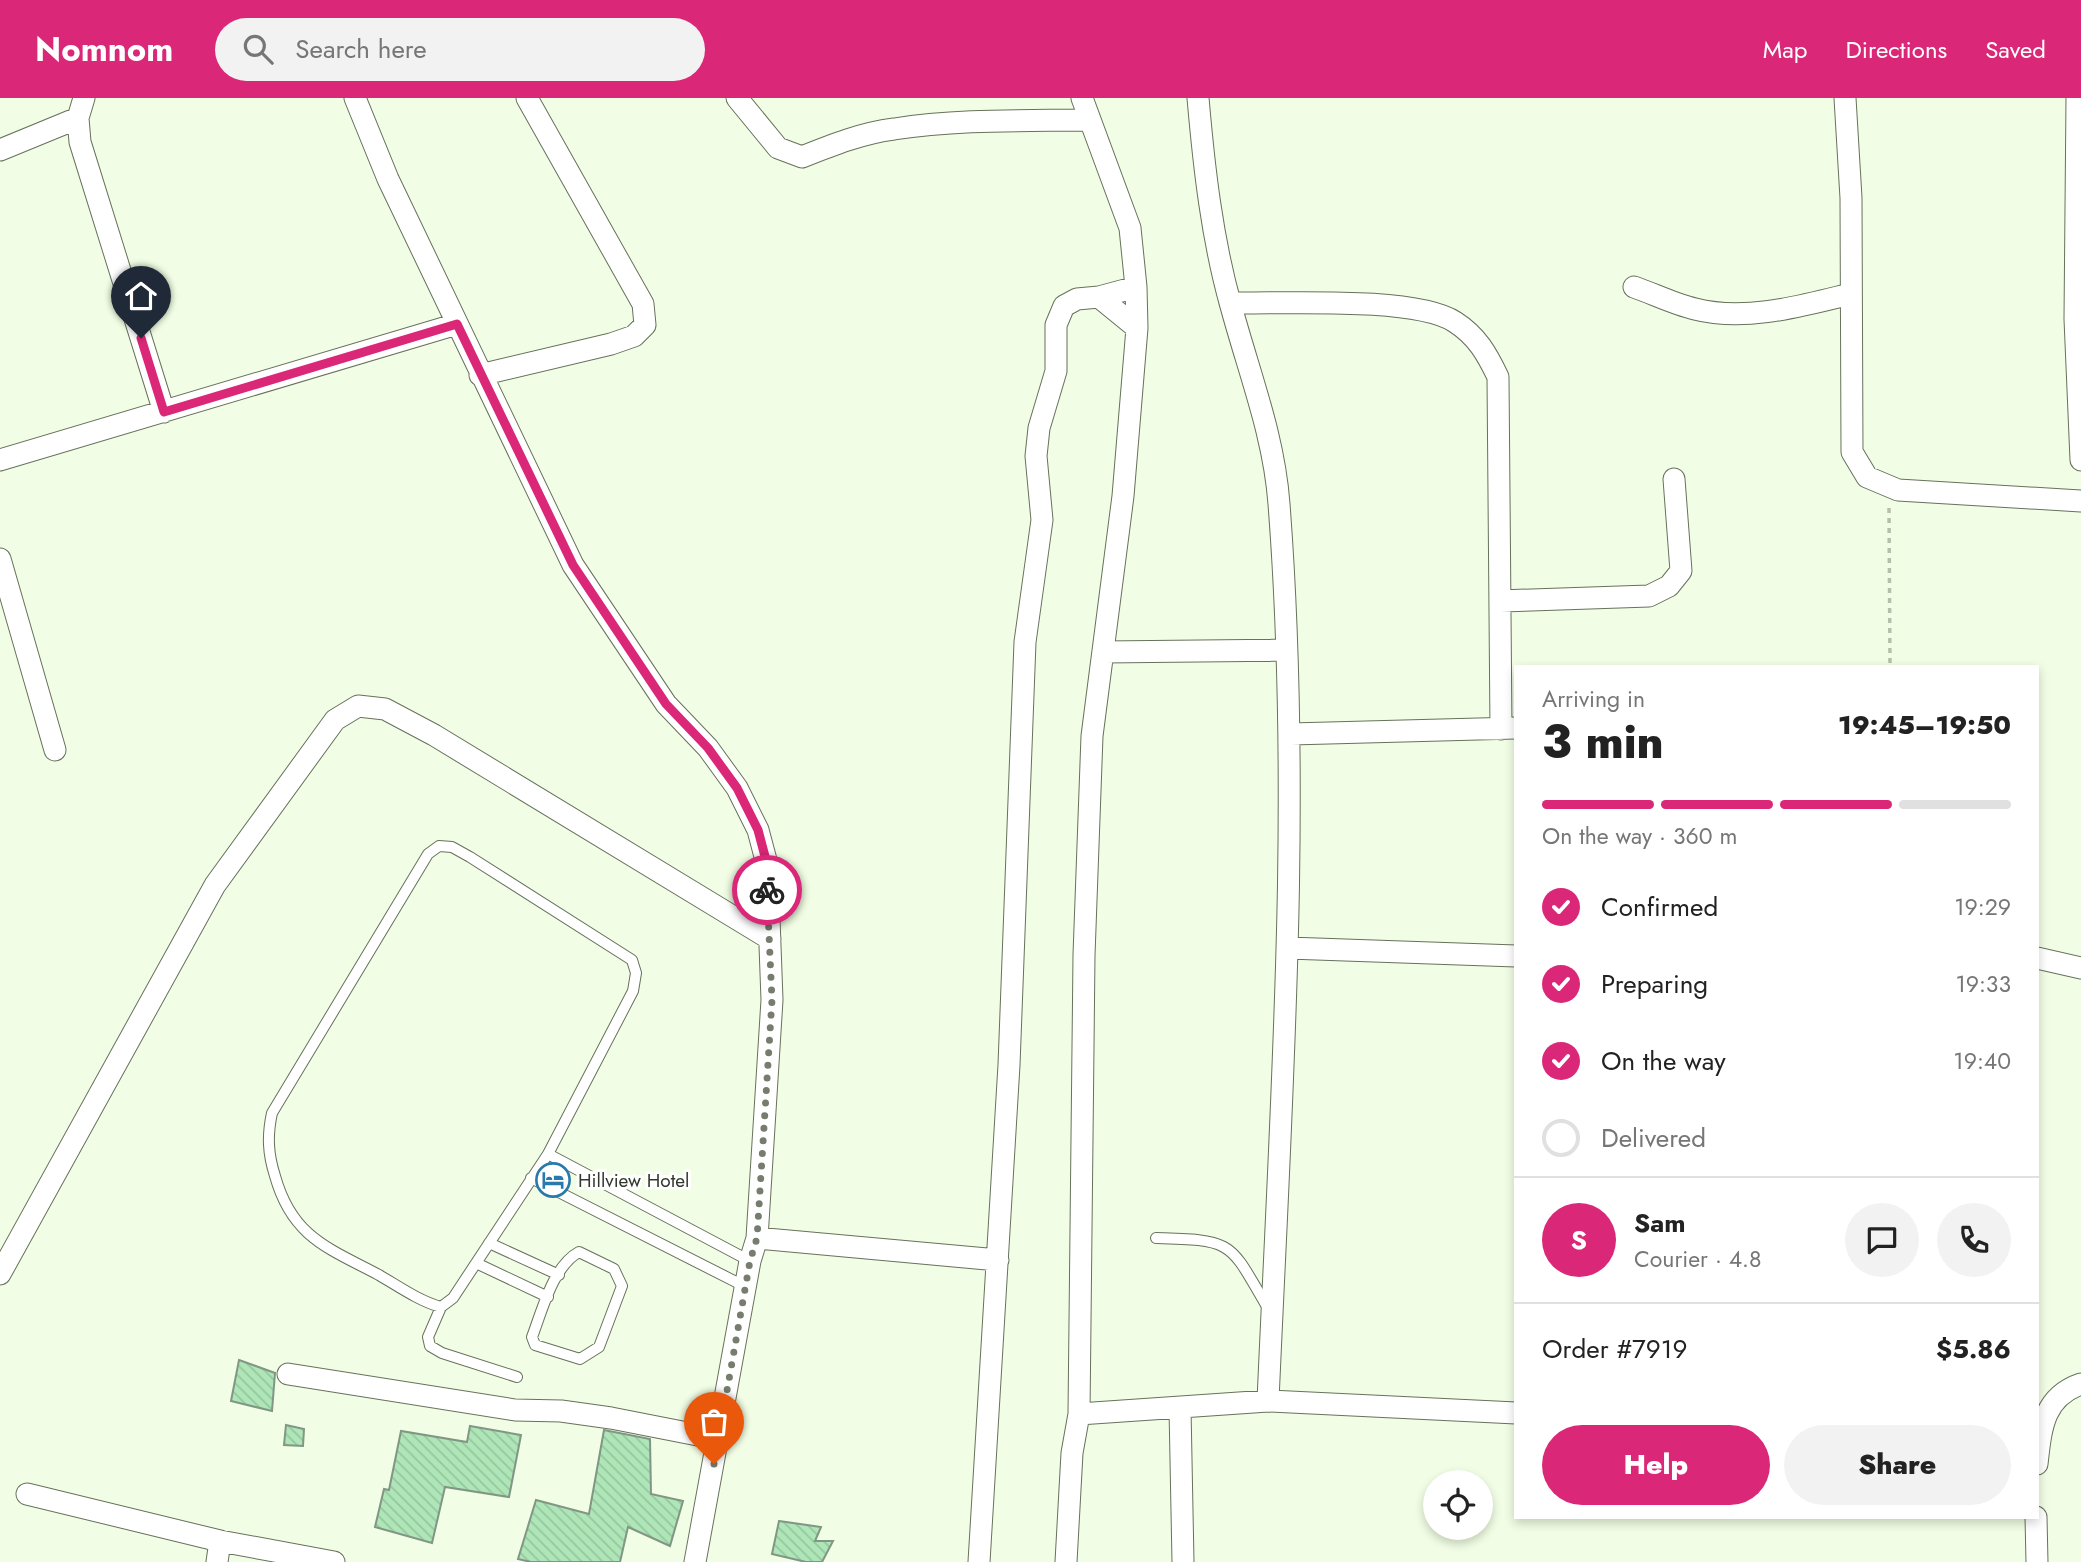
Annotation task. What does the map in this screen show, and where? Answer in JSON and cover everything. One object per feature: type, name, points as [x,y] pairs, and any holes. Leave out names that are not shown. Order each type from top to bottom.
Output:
[{"type":"street","points":[[355,98],[388,179],[573,565],[666,704],[708,748],[737,788],[758,830],[767,864],[772,1000],[757,1238],[750,1261],[695,1562]]},
{"type":"street","points":[[480,375],[611,344],[634,336],[645,325],[643,304],[527,98]]},
{"type":"street","points":[[737,98],[779,148],[802,157],[850,139],[894,129],[951,124],[1088,120]]},
{"type":"street","points":[[1066,1562],[1072,1453],[1079,1414],[1084,955],[1092,736],[1123,496],[1136,328],[1136,287],[1130,228],[1088,120],[1083,98]]},
{"type":"street","points":[[1198,98],[1203,162],[1230,303],[1267,422],[1279,502],[1291,734],[1287,948],[1268,1401]]},
{"type":"street","points":[[1845,98],[1850,198],[1852,452],[1867,477],[1898,489],[2081,501]]},
{"type":"street","points":[[2077,98],[2075,319],[2081,460]]},
{"type":"street","points":[[0,150],[81,108],[80,142],[164,412]]},
{"type":"street","points":[[979,1562],[1010,1038],[1025,642],[1042,520],[1036,456],[1039,428],[1056,371],[1056,325],[1064,306],[1077,299],[1099,297],[1136,287]]},
{"type":"street","points":[[1634,287],[1696,310],[1735,314],[1795,308],[1850,294]]},
{"type":"street","points":[[1099,297],[1136,328]]},
{"type":"street","points":[[1230,303],[1410,306],[1454,321],[1484,347],[1498,377],[1500,601],[1508,729],[1291,734]]},
{"type":"street","points":[[0,460],[457,324]]},
{"type":"street","points":[[1500,601],[1649,596],[1669,586],[1681,570],[1674,479]]},
{"type":"street","points":[[0,559],[55,750]]},
{"type":"street","points":[[1103,652],[1285,650]]},
{"type":"street","points":[[0,1274],[215,885],[335,720],[358,706],[385,709],[434,736],[770,939]]},
{"type":"street","points":[[1287,948],[1514,956]]},
{"type":"street","points":[[2039,958],[2081,968]]},
{"type":"street","points":[[757,1238],[998,1260]]},
{"type":"street","points":[[288,1374],[515,1410],[561,1411],[598,1416],[718,1439]]},
{"type":"street","points":[[2039,1423],[2053,1399],[2081,1384]]},
{"type":"street","points":[[1079,1414],[1268,1401],[1514,1413]]},
{"type":"street","points":[[1180,1408],[1183,1562]]},
{"type":"street","points":[[27,1494],[218,1552],[334,1562]]},
{"type":"street","points":[[2036,1519],[2037,1562]]},
{"type":"lane","points":[[440,1307],[322,1244],[293,1220],[282,1202],[270,1157],[267,1133],[272,1113],[279,1101],[428,854],[439,846],[452,847],[470,857],[605,941],[632,960],[636,967],[633,991],[548,1154],[453,1298],[440,1307],[428,1337],[430,1346],[442,1353],[517,1377]]},
{"type":"lane","points":[[548,1154],[750,1261]]},
{"type":"lane","points":[[531,1178],[746,1287]]},
{"type":"lane","points":[[1156,1238],[1204,1239],[1220,1243],[1236,1254],[1272,1315]]},
{"type":"lane","points":[[489,1243],[559,1275]]},
{"type":"lane","points":[[579,1252],[614,1269],[621,1279],[622,1286],[605,1335],[590,1356],[580,1360],[535,1345],[532,1337],[548,1297],[570,1257],[579,1252]]},
{"type":"lane","points":[[476,1263],[548,1297]]},
{"type":"path","points":[[1890,665],[1889,506],[1898,489]]},
{"type":"building","points":[[239,1360],[275,1373],[272,1411],[231,1401]]},
{"type":"building","points":[[286,1425],[304,1429],[303,1446],[284,1445]]},
{"type":"building","points":[[470,1426],[521,1435],[509,1497],[445,1487],[432,1543],[375,1527],[384,1489],[389,1490],[401,1431],[467,1442]]},
{"type":"building","points":[[604,1430],[650,1439],[651,1494],[683,1501],[670,1546],[628,1527],[620,1562],[531,1562],[518,1559],[536,1500],[589,1514]]},
{"type":"building","points":[[779,1521],[821,1527],[815,1541],[833,1541],[822,1562],[806,1562],[772,1554]]},
{"type":"way so far","points":[[714,1464],[750,1261],[757,1238],[772,1000],[767,890]]},
{"type":"place","name":"Hillview Hotel","points":[[553,1180]]},
{"type":"route","points":[[141,338],[164,412],[457,324],[573,565],[666,704],[708,748],[737,788],[758,830],[767,864],[767,890]]}]
